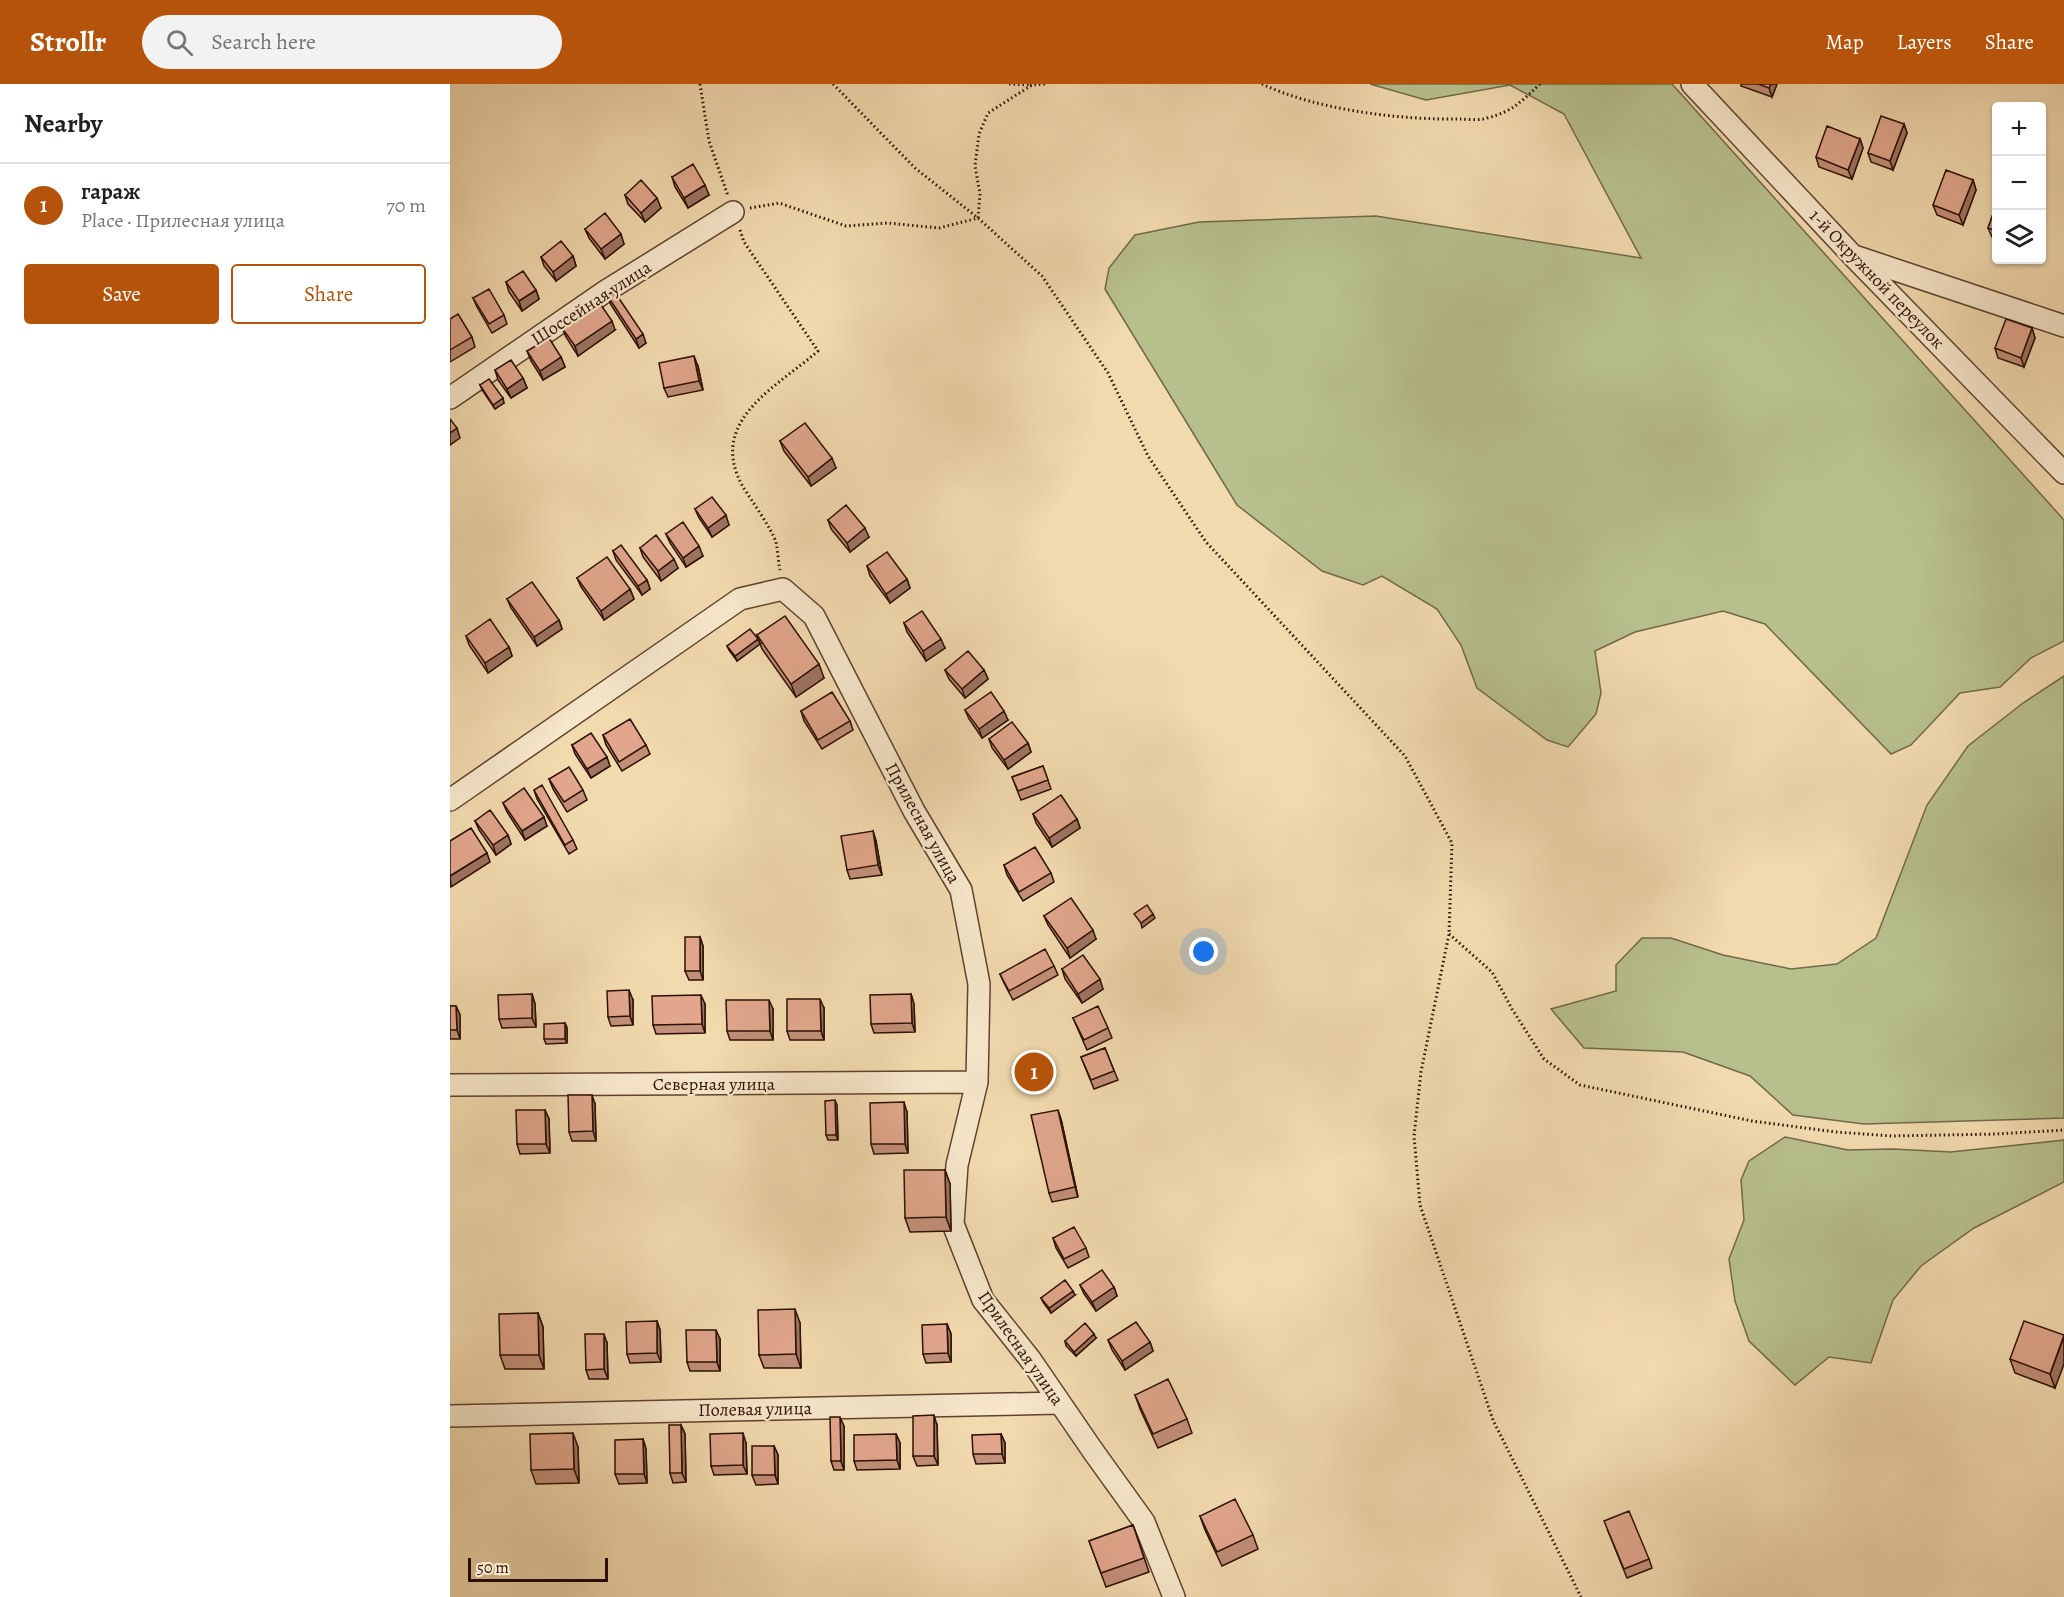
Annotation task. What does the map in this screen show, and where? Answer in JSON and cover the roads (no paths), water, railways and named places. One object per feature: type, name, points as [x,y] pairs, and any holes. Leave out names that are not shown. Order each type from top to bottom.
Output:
[{"type":"street","name":"1-й Окружной переулок","points":[[1692,84],[1853,256],[2064,473]]},
{"type":"street","name":"Шоссейная улица","points":[[450,398],[606,291],[733,212]]},
{"type":"street","points":[[1853,256],[2064,326]]},
{"type":"street","name":"Прилесная улица","points":[[450,800],[740,599],[783,589],[814,616],[914,811],[961,890],[979,984],[977,1082],[957,1165],[953,1224],[983,1300],[1030,1359],[1144,1522],[1174,1597]]},
{"type":"street","name":"Северная улица","points":[[450,1085],[977,1082]]},
{"type":"street","name":"Полевая улица","points":[[450,1416],[1059,1403]]},
{"type":"place","name":"гараж","points":[[1034,1072]]}]
